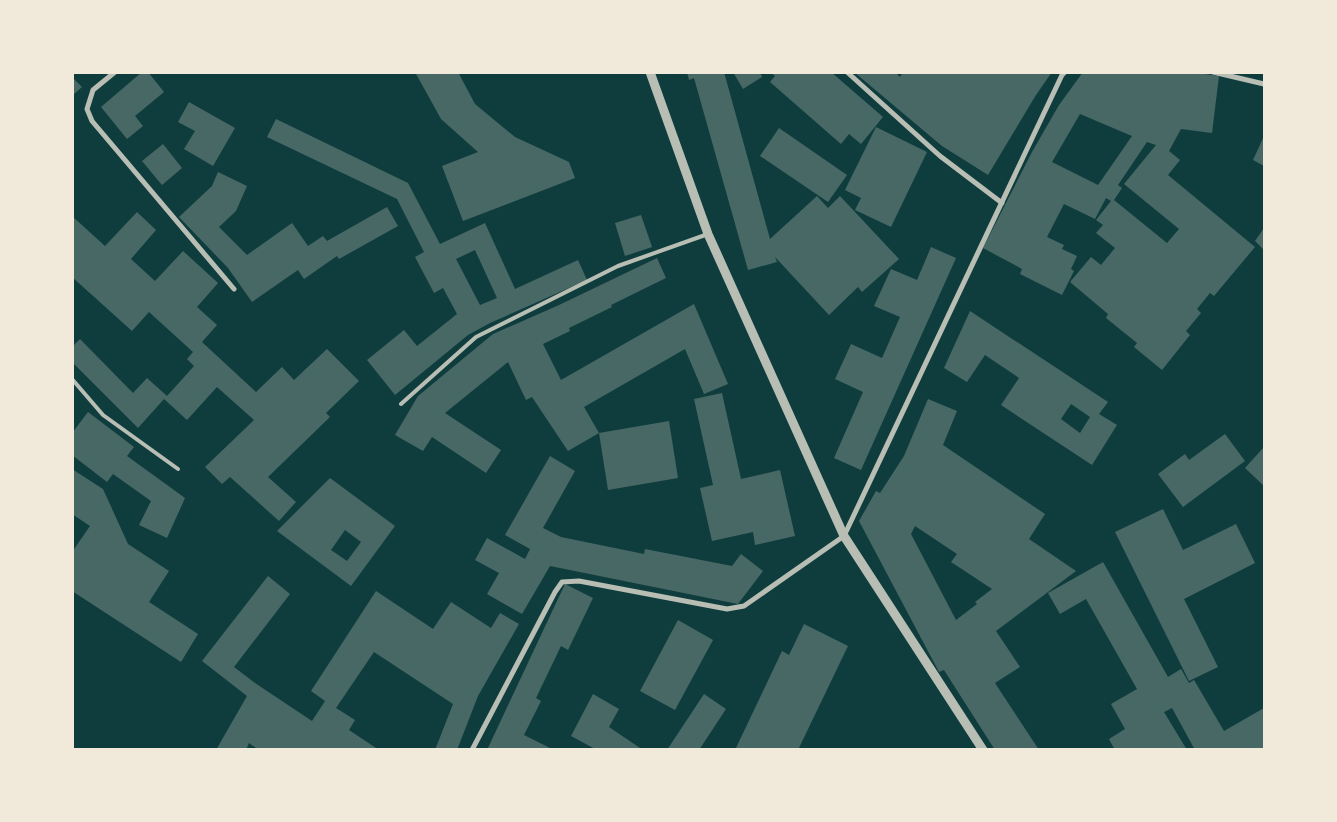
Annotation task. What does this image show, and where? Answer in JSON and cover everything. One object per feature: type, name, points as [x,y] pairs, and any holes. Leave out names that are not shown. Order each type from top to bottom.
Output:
[{"type":"street","points":[[114,72],[93,90],[87,109],[92,121],[234,289]]},
{"type":"street","points":[[650,72],[708,234],[844,536],[983,750]]},
{"type":"street","points":[[847,72],[940,156],[1002,203]]},
{"type":"street","points":[[472,750],[554,592],[562,582],[579,581],[727,609],[744,606],[844,536],[1065,72]]},
{"type":"street","points":[[1213,72],[1264,84]]},
{"type":"lane","points":[[401,404],[476,337],[618,266],[708,234]]},
{"type":"lane","points":[[72,379],[103,415],[178,469]]},
{"type":"building","points":[[142,72],[148,72],[164,92],[135,116],[143,126],[127,139],[101,107]]},
{"type":"building","points":[[415,72],[458,72],[475,104],[515,137],[569,162],[575,178],[463,221],[442,166],[478,152],[441,119]]},
{"type":"building","points":[[687,72],[724,72],[770,239],[817,196],[828,208],[840,196],[899,259],[862,292],[858,287],[829,315],[775,257],[777,262],[748,270],[694,78],[689,80]]},
{"type":"building","points":[[733,72],[760,72],[762,77],[743,89]]},
{"type":"building","points":[[770,72],[831,72],[883,117],[861,144],[849,134],[841,144],[770,82],[775,76]]},
{"type":"building","points":[[854,72],[895,72],[900,77],[903,72],[1052,72],[988,175],[942,146]]},
{"type":"building","points":[[1083,72],[1191,72],[1219,76],[1212,133],[1181,129],[1169,151],[1180,160],[1168,175],[1255,247],[1214,296],[1210,293],[1197,309],[1201,313],[1186,331],[1190,335],[1162,370],[1134,347],[1137,343],[1106,318],[1108,314],[1070,282],[1091,257],[1101,265],[1115,248],[1096,233],[1103,225],[1096,220],[1111,201],[1106,198],[1095,219],[1064,204],[1047,237],[1064,245],[1062,249],[1077,256],[1071,269],[1074,271],[1062,295],[1020,274],[1022,269],[983,248],[1032,152],[1059,105]],"holes":[[[1080,114],[1132,136],[1098,185],[1052,162]],[[1147,142],[1156,145],[1124,184],[1179,229],[1167,243],[1114,200],[1122,188],[1118,185]]]},
{"type":"building","points":[[72,77],[82,87],[72,96]]},
{"type":"building","points":[[189,102],[235,128],[213,166],[184,149],[195,131],[178,122]]},
{"type":"building","points":[[276,119],[408,183],[440,244],[485,223],[515,289],[578,260],[587,280],[490,323],[468,335],[395,395],[367,360],[404,330],[417,346],[457,314],[443,288],[434,293],[415,257],[424,252],[397,199],[267,137]],"holes":[[[475,250],[497,298],[480,305],[456,259]]]},
{"type":"building","points":[[876,127],[927,152],[891,227],[855,210],[861,198],[845,190]]},
{"type":"building","points":[[779,128],[847,175],[828,202],[760,156]]},
{"type":"building","points":[[1264,136],[1264,166],[1253,160]]},
{"type":"building","points":[[163,144],[182,168],[162,185],[142,161]]},
{"type":"building","points":[[218,172],[247,186],[236,211],[219,227],[247,255],[292,223],[308,246],[323,236],[327,241],[387,207],[398,226],[339,259],[337,256],[304,279],[298,270],[252,302],[228,268],[179,217],[212,186]]},
{"type":"building","points":[[137,212],[156,230],[131,259],[155,281],[183,251],[218,283],[197,307],[217,325],[202,342],[256,392],[282,367],[294,380],[327,349],[359,381],[326,413],[330,417],[268,477],[296,502],[279,521],[230,477],[222,484],[205,467],[254,420],[217,387],[187,420],[164,399],[138,428],[72,362],[72,347],[80,339],[133,393],[147,378],[167,396],[194,366],[187,359],[193,352],[149,312],[132,331],[72,277],[72,216],[105,246]]},
{"type":"building","points":[[641,215],[652,247],[625,256],[615,223]]},
{"type":"building","points":[[1264,228],[1264,250],[1255,241]]},
{"type":"building","points":[[931,247],[956,258],[861,470],[834,458],[863,392],[835,379],[851,344],[882,358],[900,317],[874,306],[891,269],[917,280]]},
{"type":"building","points":[[657,258],[666,278],[611,305],[612,307],[569,328],[570,331],[543,344],[561,380],[694,304],[728,384],[704,394],[685,349],[584,407],[599,433],[568,451],[532,397],[526,400],[508,362],[445,413],[501,450],[486,473],[432,437],[423,451],[395,435],[418,396],[493,334]]},
{"type":"building","points":[[970,311],[1108,402],[1099,414],[1117,425],[1092,465],[1001,405],[1019,378],[985,355],[967,382],[944,368]],"holes":[[[1071,404],[1090,417],[1080,433],[1061,419]]]},
{"type":"building","points":[[722,393],[741,479],[780,470],[795,536],[755,545],[753,532],[712,541],[700,488],[713,485],[694,399]]},
{"type":"building","points":[[928,399],[957,411],[943,445],[1045,514],[1029,539],[1076,571],[996,631],[1020,667],[995,683],[1039,750],[995,750],[944,670],[939,672],[859,521],[876,491],[880,493],[904,456]],"holes":[[[915,526],[957,554],[951,562],[992,589],[975,602],[977,604],[956,620],[911,534]]]},
{"type":"building","points":[[88,412],[134,447],[127,456],[185,498],[167,538],[139,525],[151,501],[113,474],[107,482],[72,455],[72,433]]},
{"type":"building","points":[[669,421],[678,478],[608,490],[599,433]]},
{"type":"building","points":[[1225,434],[1245,461],[1183,507],[1158,474],[1185,454],[1189,460]]},
{"type":"building","points":[[1264,447],[1264,486],[1245,468]]},
{"type":"building","points":[[550,456],[575,471],[543,528],[561,537],[644,554],[645,549],[732,566],[741,554],[763,571],[738,604],[550,566],[522,614],[487,594],[499,573],[475,560],[487,538],[525,559],[530,549],[505,535]]},
{"type":"building","points":[[72,469],[103,489],[128,544],[169,571],[149,602],[198,634],[181,662],[72,591],[72,552],[90,526],[72,514]]},
{"type":"building","points":[[330,478],[395,526],[351,586],[277,531]],"holes":[[[345,530],[361,542],[347,561],[331,550]]]},
{"type":"building","points":[[1163,509],[1183,550],[1236,524],[1255,563],[1184,599],[1218,667],[1189,681],[1115,532]]},
{"type":"building","points":[[1103,562],[1168,677],[1181,669],[1189,683],[1194,680],[1224,731],[1264,708],[1264,750],[1195,750],[1172,708],[1164,712],[1187,750],[1115,750],[1109,739],[1125,729],[1111,704],[1137,689],[1086,599],[1060,614],[1048,593]]},
{"type":"building","points":[[268,576],[290,594],[234,667],[312,721],[325,701],[311,691],[376,591],[433,629],[451,602],[491,628],[500,613],[519,624],[478,696],[457,750],[435,750],[453,704],[374,652],[336,708],[355,720],[349,730],[379,750],[259,750],[249,743],[246,750],[216,750],[247,696],[202,661]]},
{"type":"building","points":[[565,584],[593,598],[568,650],[561,646],[536,698],[541,701],[524,735],[554,750],[487,750]]},
{"type":"building","points":[[678,620],[713,640],[675,710],[640,691]]},
{"type":"building","points":[[804,624],[848,646],[798,750],[735,750],[782,651],[789,655]]},
{"type":"building","points":[[593,694],[619,709],[609,727],[643,750],[597,750],[571,736]]},
{"type":"building","points":[[704,694],[726,709],[699,750],[667,750]]}]
